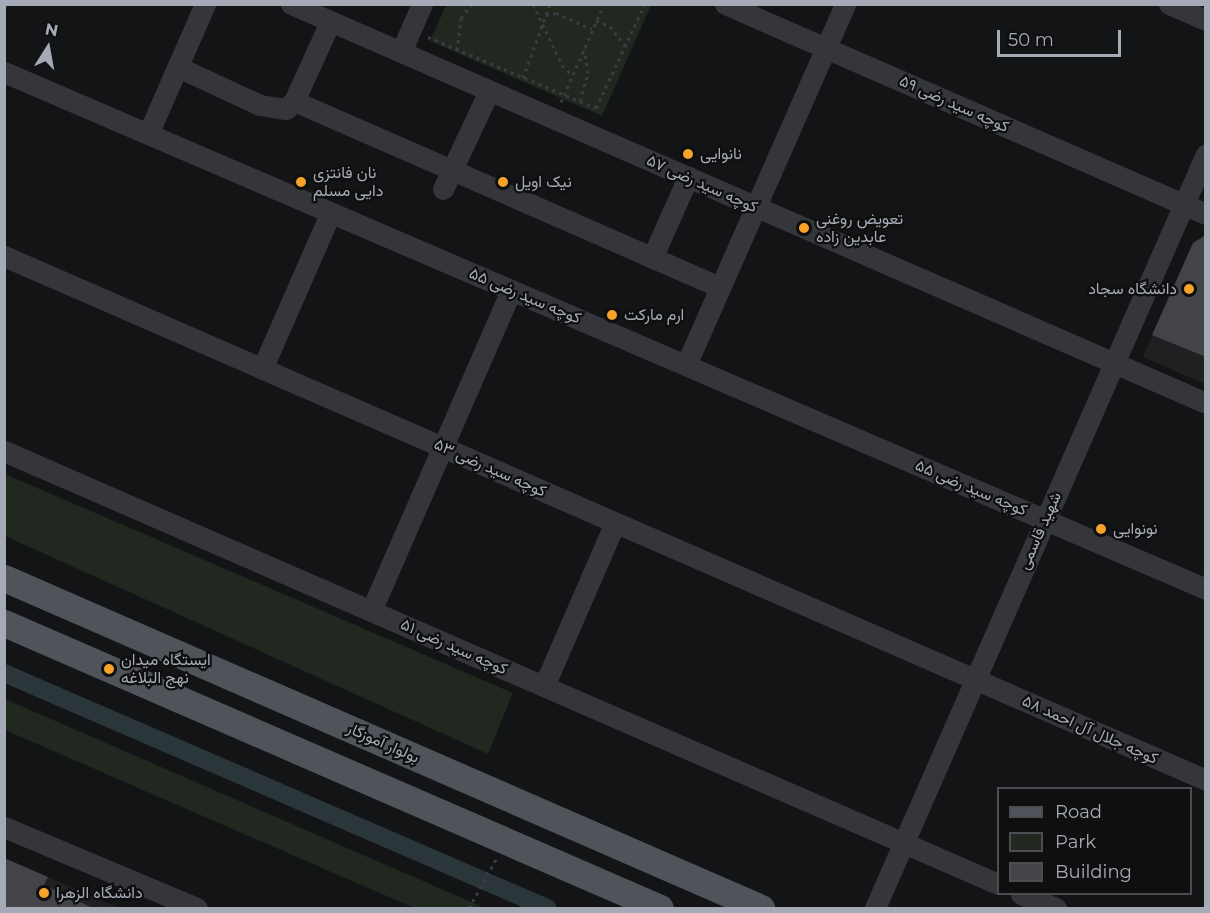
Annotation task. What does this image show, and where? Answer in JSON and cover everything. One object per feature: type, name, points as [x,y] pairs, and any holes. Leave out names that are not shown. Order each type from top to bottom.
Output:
[{"type":"main road","name":"بولوار آموزگار","points":[[4,578],[761,909]]},
{"type":"main road","points":[[4,623],[660,909]]},
{"type":"street","points":[[148,134],[205,4]]},
{"type":"street","name":"کوچه سید رضی ۵۷","points":[[291,4],[1206,403]]},
{"type":"street","points":[[401,52],[422,4]]},
{"type":"street","name":"کوچه سید رضی ۵۹","points":[[724,4],[1206,214]]},
{"type":"street","points":[[686,365],[844,4]]},
{"type":"street","points":[[1170,4],[1206,20]]},
{"type":"street","points":[[178,67],[260,105],[286,110],[294,101],[330,22]]},
{"type":"street","name":"کوچه سید رضی ۵۵","points":[[4,72],[1206,589]]},
{"type":"street","points":[[447,180],[489,91]]},
{"type":"street","points":[[294,101],[447,180],[651,258],[719,287]]},
{"type":"street","name":"شهید قاسمی","points":[[875,909],[1206,154]]},
{"type":"street","points":[[651,258],[688,177]]},
{"type":"street","points":[[262,369],[331,212]]},
{"type":"street","name":"کوچه سید رضی ۵۳","points":[[4,256],[975,680]]},
{"type":"street","points":[[371,611],[511,290]]},
{"type":"street","name":"کوچه سید رضی ۵۱","points":[[4,451],[997,883]]},
{"type":"street","points":[[544,686],[615,523]]},
{"type":"street","name":"کوچه جلال آل احمد ۵۸","points":[[975,680],[1206,780]]},
{"type":"street","points":[[4,827],[197,909]]},
{"type":"street","points":[[1023,895],[1056,909]]},
{"type":"path","points":[[457,50],[461,18],[472,4]]},
{"type":"path","points":[[533,4],[562,65],[572,75]]},
{"type":"path","points":[[523,78],[550,4]]},
{"type":"path","points":[[553,119],[604,4]]},
{"type":"path","points":[[431,29],[427,38],[596,108],[645,4]]},
{"type":"path","points":[[546,15],[556,13],[592,29]]},
{"type":"path","points":[[596,21],[610,26],[625,46]]},
{"type":"path","points":[[579,102],[588,73],[584,47]]},
{"type":"path","points":[[469,909],[474,904],[498,855]]},
{"type":"shaded area","name":"دانشگاه سجاد","points":[[1205,235],[1205,384],[1143,357],[1193,243]]},
{"type":"shaded area","name":"دانشگاه الزهرا","points":[[5,858],[48,877],[119,908],[5,908]]},
{"type":"green space","points":[[446,4],[651,5],[602,116],[430,41]]},
{"type":"green space","points":[[5,474],[513,693],[488,754],[5,536]]},
{"type":"green space","points":[[5,699],[485,908],[414,908],[5,730]]},
{"type":"building","name":"دانشگاه سجاد","points":[[1206,235],[1206,357],[1152,335],[1193,243]]},
{"type":"building","name":"دانشگاه الزهرا","points":[[4,858],[48,877],[44,885],[95,909],[4,909]]},
{"type":"waterway","points":[[4,673],[547,908]]},
{"type":"place","name":"نانوایی","points":[[688,154]]},
{"type":"place","name":"نان فانتزی دایی مسلم","points":[[301,182]]},
{"type":"place","name":"نیک اویل","points":[[503,182]]},
{"type":"place","name":"تعویض روغنی عابدین زاده","points":[[804,228]]},
{"type":"place","name":"دانشگاه سجاد","points":[[1189,289]]},
{"type":"place","name":"ارم مارکت","points":[[612,315]]},
{"type":"place","name":"نونوایی","points":[[1101,529]]},
{"type":"place","name":"ایستگاه میدان نهج البلاغه","points":[[109,669]]},
{"type":"place","name":"دانشگاه الزهرا","points":[[44,893]]}]
